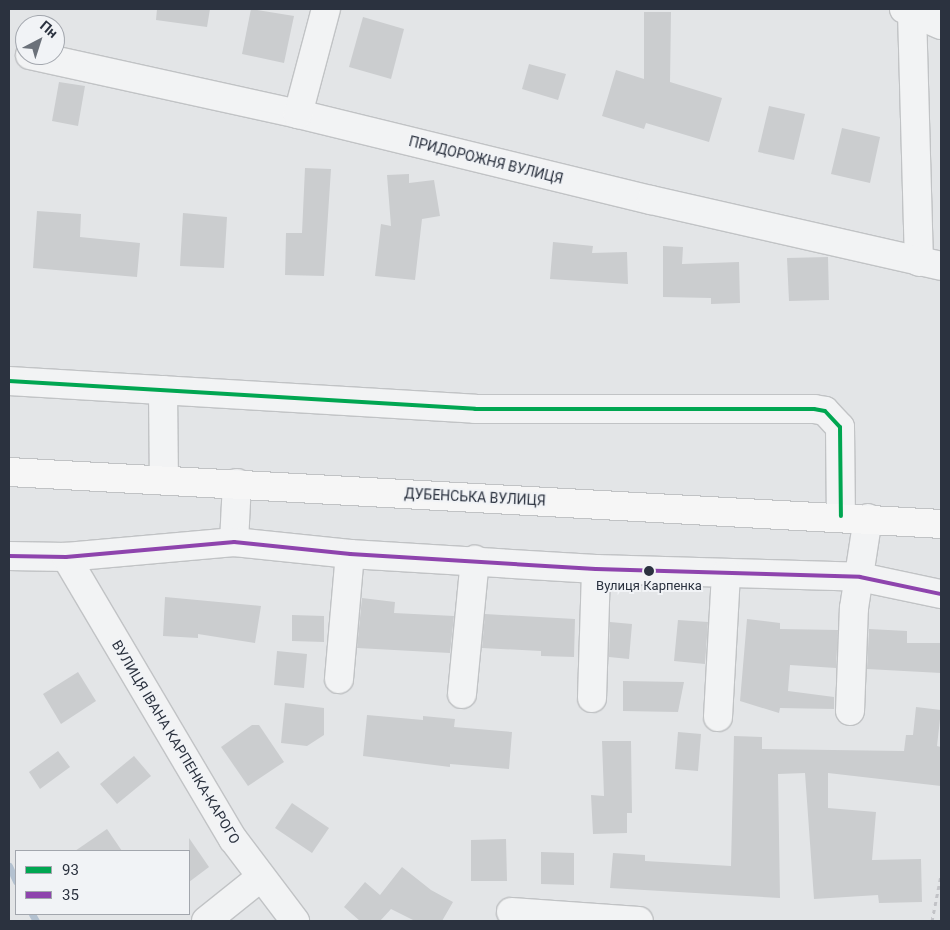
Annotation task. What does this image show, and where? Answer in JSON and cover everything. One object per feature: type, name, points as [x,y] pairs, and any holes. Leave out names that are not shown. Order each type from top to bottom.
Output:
[{"type":"main road","name":"ДУБЕНСЬКА ВУЛИЦЯ","points":[[9,472],[841,516],[941,524]]},
{"type":"street","points":[[298,114],[326,9]]},
{"type":"street","points":[[930,264],[908,10],[941,25]]},
{"type":"street","name":"ПРИДОРОЖНЯ ВУЛИЦЯ","points":[[65,63],[298,114],[930,264]]},
{"type":"street","points":[[9,381],[475,409],[814,409],[831,415],[840,427],[841,516]]},
{"type":"street","points":[[163,390],[164,480]]},
{"type":"street","points":[[234,542],[237,483]]},
{"type":"street","points":[[850,711],[854,608],[868,518]]},
{"type":"street","points":[[9,556],[66,557],[234,542],[350,554],[475,560],[596,569],[860,577],[941,594]]},
{"type":"street","points":[[339,679],[350,554]]},
{"type":"street","name":"ВУЛИЦЯ ІВАНА КАРПЕНКА-КАРОГО","points":[[66,557],[233,839],[295,921]]},
{"type":"street","points":[[462,694],[475,560]]},
{"type":"street","points":[[592,698],[596,569]]},
{"type":"street","points":[[718,716],[726,573]]},
{"type":"street","points":[[206,921],[261,877]]},
{"type":"street","points":[[511,912],[639,921]]},
{"type":"path","points":[[932,921],[941,875]]},
{"type":"building","points":[[157,9],[210,9],[207,27],[156,20]]},
{"type":"building","points":[[251,9],[294,16],[284,63],[242,54]]},
{"type":"building","points":[[644,12],[671,12],[670,82],[722,98],[709,142],[646,123],[644,129],[602,116],[616,70],[644,79]]},
{"type":"building","points":[[363,17],[404,29],[391,79],[349,67]]},
{"type":"building","points":[[529,64],[566,74],[558,100],[522,89]]},
{"type":"building","points":[[59,82],[85,86],[78,126],[52,121]]},
{"type":"building","points":[[769,106],[805,114],[794,160],[758,152]]},
{"type":"building","points":[[842,128],[880,137],[870,183],[831,174]]},
{"type":"building","points":[[305,168],[331,169],[324,276],[285,275],[286,233],[302,233]]},
{"type":"building","points":[[409,174],[409,183],[434,180],[440,216],[422,219],[415,280],[375,276],[381,224],[391,226],[387,175]]},
{"type":"building","points":[[37,211],[81,214],[80,237],[140,243],[137,277],[33,268]]},
{"type":"building","points":[[183,213],[227,217],[224,268],[180,266]]},
{"type":"building","points":[[553,242],[593,246],[592,253],[627,252],[628,284],[550,279]]},
{"type":"building","points":[[663,246],[683,247],[682,264],[739,262],[740,303],[711,304],[711,298],[663,297]]},
{"type":"building","points":[[828,257],[829,300],[789,301],[787,258]]},
{"type":"building","points":[[165,597],[261,606],[255,643],[198,634],[198,638],[163,636]]},
{"type":"building","points":[[362,598],[395,602],[394,613],[454,616],[450,653],[357,648]]},
{"type":"building","points":[[485,614],[575,619],[574,657],[541,656],[541,651],[482,648]]},
{"type":"building","points":[[292,615],[324,616],[324,642],[292,641]]},
{"type":"building","points":[[747,619],[780,623],[780,629],[838,630],[836,668],[790,665],[788,691],[834,697],[834,709],[780,708],[779,713],[740,701]]},
{"type":"building","points":[[678,620],[708,622],[705,664],[674,661]]},
{"type":"building","points":[[610,622],[632,624],[629,659],[609,657]]},
{"type":"building","points":[[869,629],[907,631],[907,643],[941,643],[941,673],[867,669]]},
{"type":"building","points":[[277,651],[307,654],[304,688],[274,685]]},
{"type":"building","points":[[78,672],[96,701],[61,724],[43,694]]},
{"type":"building","points":[[623,681],[684,682],[678,712],[623,711]]},
{"type":"building","points":[[285,703],[324,708],[324,735],[307,746],[281,743]]},
{"type":"building","points":[[916,707],[941,710],[937,746],[941,747],[941,786],[828,773],[828,808],[876,812],[872,860],[921,859],[922,902],[879,903],[878,895],[814,899],[805,773],[778,774],[780,898],[610,888],[613,853],[645,855],[645,861],[731,866],[734,736],[762,737],[762,749],[904,751],[906,735],[913,735]]},
{"type":"building","points":[[367,715],[423,720],[423,716],[455,719],[454,727],[512,732],[509,769],[450,764],[450,767],[363,756]]},
{"type":"building","points":[[252,725],[259,725],[284,762],[248,786],[221,747]]},
{"type":"building","points":[[678,732],[701,734],[698,771],[675,769]]},
{"type":"building","points":[[602,741],[631,741],[632,813],[627,813],[627,833],[593,834],[591,795],[604,796]]},
{"type":"building","points":[[58,751],[70,767],[40,789],[29,772]]},
{"type":"building","points":[[134,756],[151,776],[117,804],[100,784]]},
{"type":"building","points":[[292,803],[329,828],[312,853],[275,828]]},
{"type":"building","points":[[107,829],[121,850],[76,850]]},
{"type":"building","points":[[189,838],[209,867],[190,881],[190,850]]},
{"type":"building","points":[[506,839],[507,881],[471,881],[471,840]]},
{"type":"building","points":[[541,852],[574,853],[574,885],[541,884]]},
{"type":"building","points":[[402,867],[431,890],[453,902],[442,921],[415,921],[391,909],[380,921],[360,921],[344,907],[365,882],[380,895]]},
{"type":"waterway","points":[[9,866],[15,879]]},
{"type":"waterway","points":[[33,915],[36,921]]},
{"type":"transit line","name":"93","points":[[9,381],[475,409],[814,409],[825,411],[840,427],[841,516]]},
{"type":"transit line","name":"35","points":[[9,556],[66,557],[234,542],[350,554],[596,569],[860,577],[941,594]]},
{"type":"place","name":"Вулиця Карпенка","points":[[649,571]]}]
